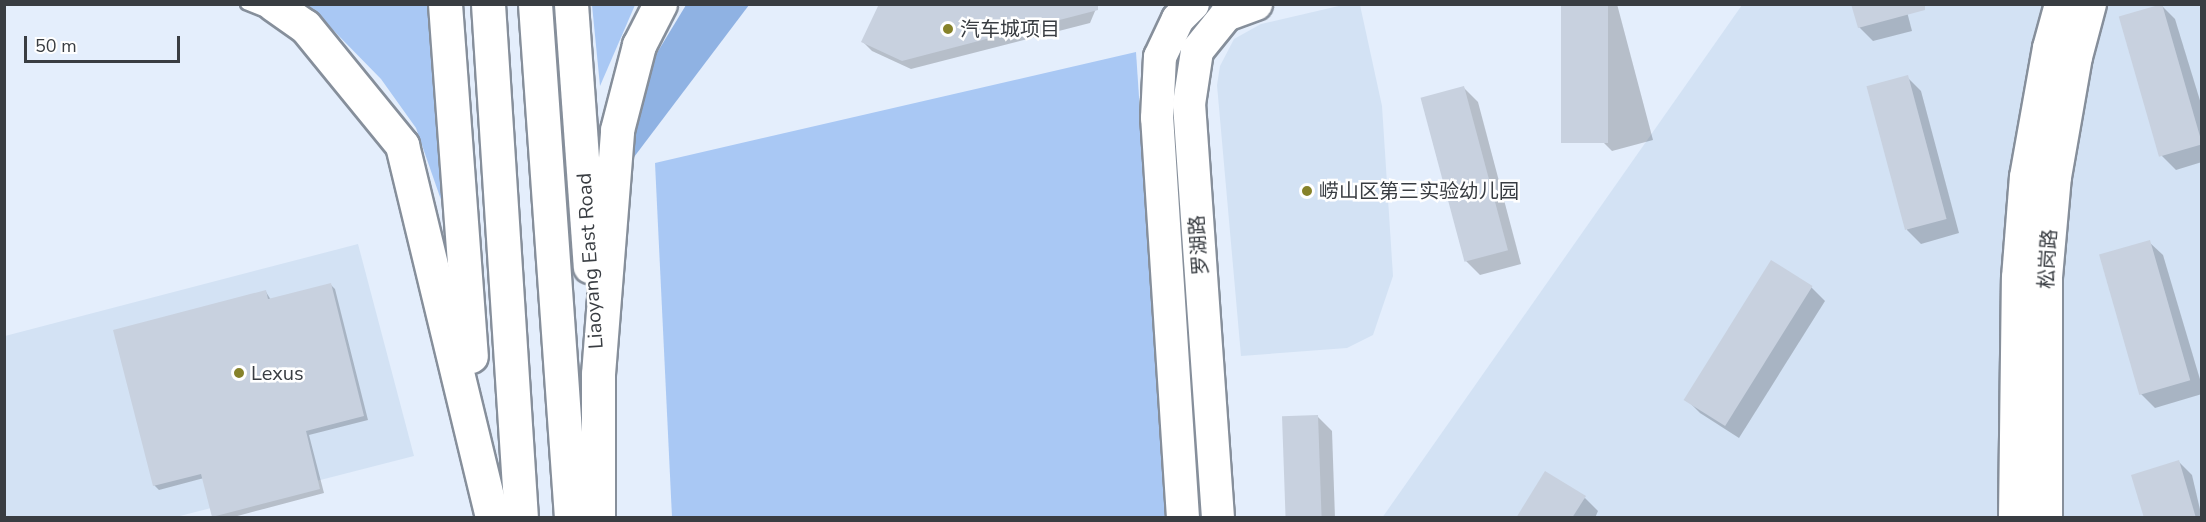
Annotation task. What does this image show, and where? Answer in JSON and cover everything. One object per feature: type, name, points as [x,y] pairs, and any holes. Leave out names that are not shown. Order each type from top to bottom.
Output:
[{"type":"main road","points":[[273,4],[305,27],[402,145],[478,450],[492,518]]},
{"type":"main road","points":[[445,4],[478,450],[479,518]]},
{"type":"main road","points":[[488,4],[521,518]]},
{"type":"main road","name":"Liaoyang East Road","points":[[535,4],[570,518]]},
{"type":"main road","name":"Liaoyang East Road","points":[[571,4],[598,374],[616,518]]},
{"type":"main road","points":[[598,518],[598,374],[617,130],[639,45],[660,4]]},
{"type":"street","points":[[1183,518],[1157,118],[1160,57],[1178,19],[1192,4]]},
{"type":"street","name":"罗湖路","points":[[1218,518],[1189,104],[1197,51],[1226,15],[1256,4]]},
{"type":"street","name":"松岗路","points":[[2015,518],[2018,278],[2026,177],[2049,48],[2061,4]]},
{"type":"street","name":"松岗路","points":[[2046,518],[2046,277],[2054,188],[2076,57],[2091,4]]},
{"type":"lane","points":[[246,4],[305,27]]},
{"type":"shaded area","points":[[299,5],[434,5],[448,220],[416,128],[381,79],[334,31]]},
{"type":"shaded area","points":[[592,5],[635,5],[600,86]]},
{"type":"shaded area","points":[[686,5],[749,5],[628,165],[646,71]]},
{"type":"shaded area","name":"崂山区第三实验幼儿园","points":[[1343,5],[1360,5],[1382,106],[1393,276],[1373,335],[1347,348],[1241,356],[1217,85],[1220,66],[1234,39],[1261,24]]},
{"type":"shaded area","points":[[1742,5],[2201,5],[2201,517],[1382,518]]},
{"type":"shaded area","points":[[1136,52],[1167,517],[672,517],[655,163]]},
{"type":"shaded area","points":[[358,244],[414,456],[176,517],[5,518],[5,336]]},
{"type":"building","name":"汽车城项目","points":[[879,4],[1098,4],[1098,10],[902,61],[861,42]]},
{"type":"building","points":[[1561,4],[1608,4],[1608,143],[1561,143]]},
{"type":"building","points":[[1851,4],[1925,4],[1925,10],[1858,28]]},
{"type":"building","points":[[2162,4],[2202,144],[2159,157],[2119,16]]},
{"type":"building","points":[[1908,75],[1947,219],[1905,230],[1866,86]]},
{"type":"building","points":[[1464,86],[1508,250],[1465,262],[1421,98]]},
{"type":"building","points":[[2150,240],[2190,380],[2139,395],[2099,255]]},
{"type":"building","points":[[1771,260],[1813,286],[1725,426],[1684,400]]},
{"type":"building","name":"Lexus","points":[[331,283],[364,416],[306,431],[320,489],[212,517],[201,474],[153,486],[113,330],[266,290],[268,299]]},
{"type":"building","points":[[1318,415],[1322,518],[1286,518],[1282,416]]},
{"type":"building","points":[[2179,460],[2196,518],[2144,518],[2131,475]]},
{"type":"building","points":[[1545,471],[1586,496],[1572,518],[1516,518]]},
{"type":"place","name":"汽车城项目","points":[[948,29]]},
{"type":"place","name":"崂山区第三实验幼儿园","points":[[1307,191]]},
{"type":"place","name":"Lexus","points":[[239,373]]}]
